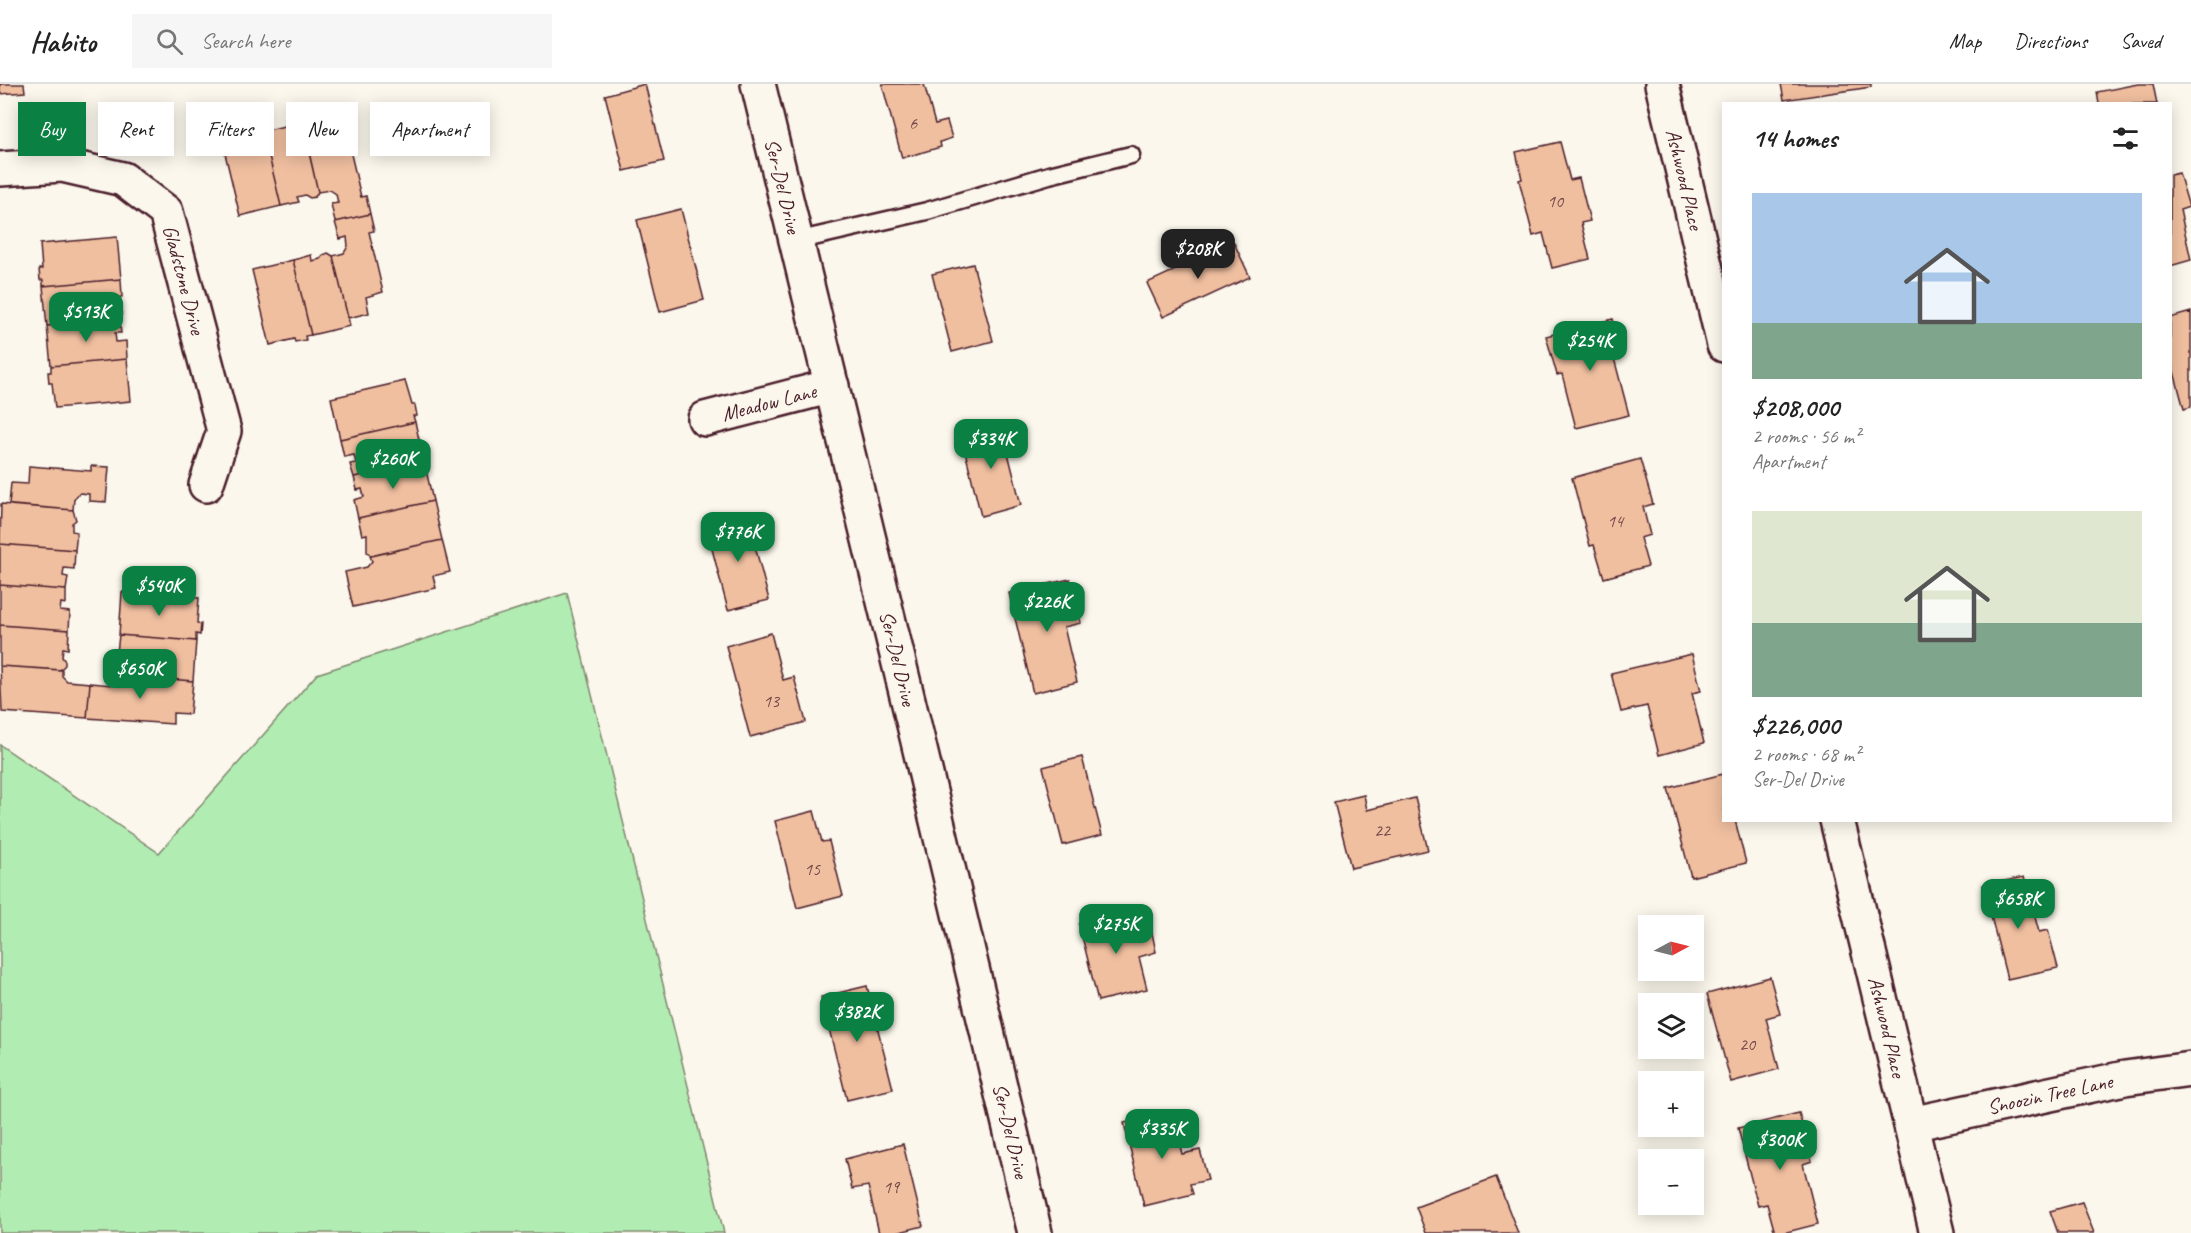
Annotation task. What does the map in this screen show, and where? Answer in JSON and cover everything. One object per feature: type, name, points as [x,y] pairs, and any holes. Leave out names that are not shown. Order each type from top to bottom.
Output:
[{"type":"street","name":"Ser-Del Drive","points":[[758,84],[1035,1233]]},
{"type":"street","name":"Ashwood Place","points":[[1662,84],[1722,337]]},
{"type":"street","name":"Gladstone Drive","points":[[0,169],[62,165],[123,179],[166,212],[224,431],[206,484]]},
{"type":"street","name":"Meadow Lane","points":[[705,418],[832,386]]},
{"type":"street","name":"Ashwood Place","points":[[1837,822],[1937,1233]]},
{"type":"street","name":"Snoozin Tree Lane","points":[[1911,1124],[2125,1078],[2191,1069]]},
{"type":"lane","points":[[796,241],[927,211],[1049,175],[1131,155]]},
{"type":"green space","points":[[567,593],[724,1233],[0,1233],[0,745],[159,853],[317,674]]},
{"type":"building","points":[[0,84],[24,84],[25,92],[0,94]]},
{"type":"building","points":[[645,84],[664,161],[624,171],[605,95]]},
{"type":"building","points":[[882,84],[924,84],[935,124],[947,121],[952,138],[940,142],[941,147],[902,158]]},
{"type":"building","points":[[1781,84],[1871,84],[1871,87],[1784,100]]},
{"type":"building","points":[[2138,84],[2153,84],[2157,102],[2099,102],[2097,92]]},
{"type":"building","points":[[286,126],[286,156],[310,156],[318,192],[315,197],[310,198],[305,195],[297,197],[299,202],[281,206],[269,156],[274,156],[274,128]]},
{"type":"building","points":[[1560,142],[1570,180],[1579,178],[1590,221],[1581,223],[1590,259],[1552,268],[1543,233],[1533,236],[1519,180],[1522,179],[1516,152]]},
{"type":"building","points":[[226,156],[269,156],[281,206],[240,216]]},
{"type":"building","points":[[310,156],[351,156],[361,197],[366,196],[370,214],[335,222],[331,204],[338,203],[336,194],[330,190],[318,192]]},
{"type":"building","points":[[2179,173],[2189,207],[2180,210],[2191,260],[2172,265],[2172,175]]},
{"type":"building","points":[[681,209],[704,300],[660,312],[637,220]]},
{"type":"building","points":[[370,214],[374,231],[369,232],[383,292],[366,297],[369,313],[348,318],[333,256],[344,253],[348,246],[347,237],[340,239],[335,222]]},
{"type":"building","points":[[117,237],[121,279],[43,286],[39,269],[42,269],[40,244]]},
{"type":"building","points":[[1234,243],[1250,277],[1163,317],[1147,283]]},
{"type":"building","points":[[328,253],[333,256],[350,326],[311,335],[293,260],[311,255],[312,261]]},
{"type":"building","points":[[293,260],[311,335],[305,336],[306,340],[295,342],[294,339],[270,345],[252,270]]},
{"type":"building","points":[[973,264],[993,341],[952,352],[932,274]]},
{"type":"building","points":[[121,279],[122,297],[117,298],[122,314],[119,319],[47,326],[43,286]]},
{"type":"building","points":[[2191,312],[2191,407],[2184,409],[2172,364],[2172,317]]},
{"type":"building","points":[[119,319],[121,333],[115,333],[116,342],[126,341],[127,359],[51,366],[47,326]]},
{"type":"building","points":[[1613,319],[1623,356],[1614,358],[1629,415],[1576,428],[1562,374],[1557,375],[1546,336]]},
{"type":"building","points":[[127,359],[131,401],[55,408],[52,383],[49,383],[48,372],[51,372],[51,366]]},
{"type":"building","points":[[405,381],[412,405],[415,405],[417,416],[413,416],[415,422],[340,439],[331,398]]},
{"type":"building","points":[[415,422],[424,461],[354,477],[350,464],[356,463],[354,455],[344,457],[340,439]]},
{"type":"building","points":[[1001,425],[1021,505],[981,516],[961,435]]},
{"type":"building","points":[[1640,459],[1653,504],[1643,507],[1650,535],[1640,538],[1648,566],[1604,578],[1594,545],[1590,546],[1572,478]]},
{"type":"building","points":[[424,461],[433,501],[358,518],[354,500],[364,497],[362,489],[357,490],[354,477]]},
{"type":"building","points":[[29,466],[91,471],[91,466],[109,467],[106,502],[89,501],[89,494],[80,493],[74,499],[73,510],[9,505],[11,483],[28,484]]},
{"type":"building","points":[[433,501],[442,540],[372,556],[367,552],[367,534],[362,535],[358,518]]},
{"type":"building","points":[[1,504],[73,510],[76,520],[72,523],[72,531],[77,532],[75,550],[0,544]]},
{"type":"building","points":[[747,515],[769,600],[728,610],[706,526]]},
{"type":"building","points":[[442,540],[450,572],[433,576],[436,588],[353,607],[345,572],[367,567],[372,561],[370,556]]},
{"type":"building","points":[[0,544],[75,550],[74,569],[64,568],[63,576],[68,577],[66,590],[0,585]]},
{"type":"building","points":[[1070,579],[1081,623],[1064,627],[1077,682],[1033,693],[1009,593]]},
{"type":"building","points":[[0,585],[66,590],[66,604],[61,603],[60,611],[70,612],[69,630],[0,625]]},
{"type":"building","points":[[122,592],[199,598],[197,623],[201,624],[200,635],[196,634],[196,641],[119,635]]},
{"type":"building","points":[[0,625],[69,630],[68,649],[63,648],[62,657],[65,665],[60,670],[0,666]]},
{"type":"building","points":[[771,633],[783,680],[794,677],[806,722],[750,737],[726,646]]},
{"type":"building","points":[[119,635],[196,641],[193,681],[121,675],[118,665],[122,662],[122,653],[117,653]]},
{"type":"building","points":[[1692,654],[1701,691],[1692,693],[1704,743],[1659,755],[1647,706],[1621,712],[1611,673]]},
{"type":"building","points":[[0,666],[62,670],[62,676],[67,681],[90,683],[87,718],[2,712]]},
{"type":"building","points":[[119,675],[193,681],[190,714],[173,713],[173,724],[87,718],[90,683],[113,685],[119,680]]},
{"type":"building","points":[[1082,757],[1102,835],[1063,845],[1043,767]]},
{"type":"building","points":[[1722,774],[1722,822],[1736,822],[1746,863],[1691,877],[1668,788]]},
{"type":"building","points":[[1364,795],[1367,810],[1415,798],[1428,850],[1351,868],[1334,802]]},
{"type":"building","points":[[814,811],[822,842],[829,841],[843,896],[797,908],[775,821]]},
{"type":"building","points":[[2024,877],[2039,932],[2048,930],[2058,968],[2007,979],[1983,885]]},
{"type":"building","points":[[1129,911],[1135,937],[1152,933],[1156,952],[1139,957],[1147,989],[1098,1001],[1079,924]]},
{"type":"building","points":[[1770,977],[1780,1014],[1766,1018],[1779,1069],[1731,1082],[1707,994]]},
{"type":"building","points":[[867,986],[893,1089],[847,1100],[821,997]]},
{"type":"building","points":[[1172,1111],[1182,1154],[1200,1150],[1208,1180],[1190,1184],[1193,1194],[1144,1206],[1124,1123]]},
{"type":"building","points":[[1799,1113],[1812,1161],[1803,1164],[1818,1224],[1775,1233],[1767,1204],[1758,1206],[1738,1128]]},
{"type":"building","points":[[903,1144],[923,1226],[896,1233],[879,1233],[868,1186],[852,1189],[845,1159]]},
{"type":"building","points":[[1496,1177],[1518,1233],[1426,1233],[1416,1207]]},
{"type":"building","points":[[2082,1202],[2094,1233],[2058,1233],[2050,1211]]}]
